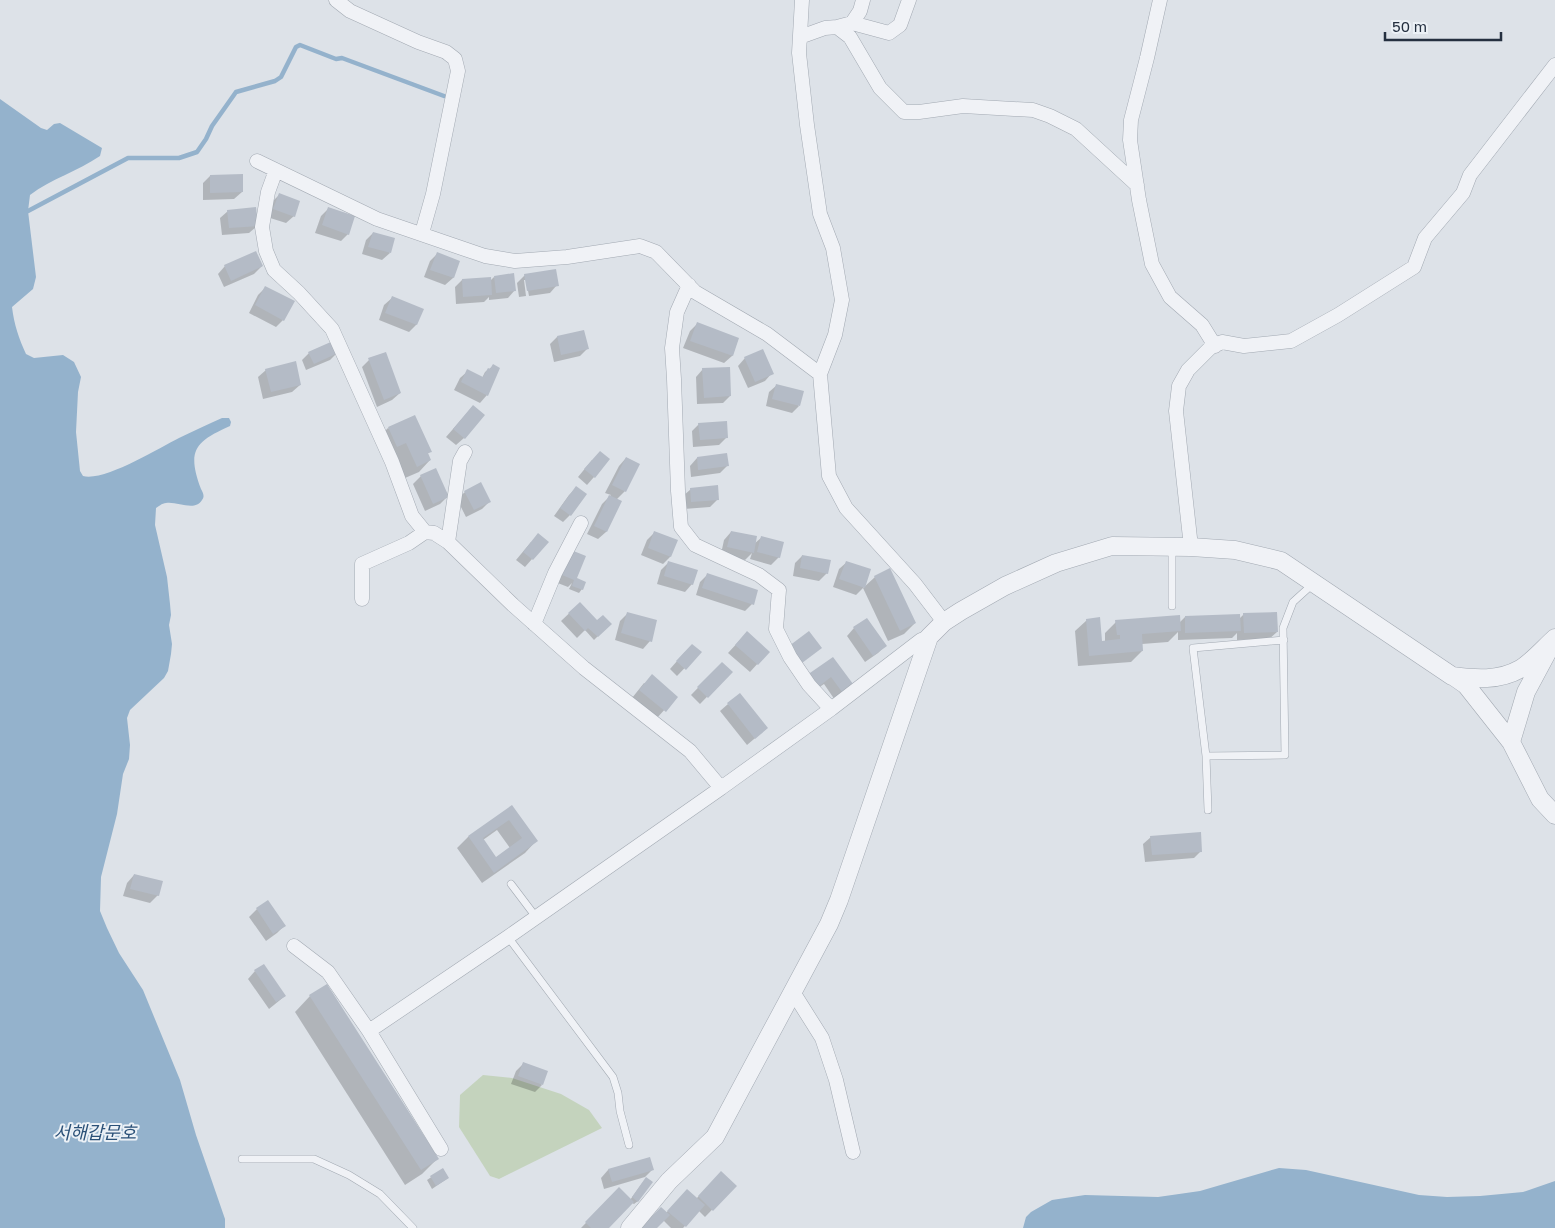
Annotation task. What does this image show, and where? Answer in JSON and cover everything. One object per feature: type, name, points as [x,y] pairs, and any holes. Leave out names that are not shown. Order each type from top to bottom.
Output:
[{"type":"street","points":[[336,0],[350,11],[418,42],[446,52],[455,59],[458,71],[433,194],[422,234]]},
{"type":"street","points":[[802,0],[799,53],[806,125],[820,214],[833,248],[842,300],[835,335],[820,374],[830,476],[846,508],[915,584],[944,622]]},
{"type":"street","points":[[852,23],[860,11],[863,0]]},
{"type":"street","points":[[800,37],[826,28],[852,23],[889,33],[900,25],[909,0]]},
{"type":"street","points":[[1160,0],[1131,120],[1130,140],[1137,185],[1152,264],[1170,297],[1202,325],[1215,346]]},
{"type":"street","points":[[838,27],[850,37],[880,88],[904,112],[920,112],[963,106],[1033,110],[1076,129],[1137,185]]},
{"type":"street","points":[[1191,547],[1176,411],[1179,386],[1188,370],[1210,348],[1222,342],[1244,346],[1291,342],[1414,267],[1425,238],[1463,193],[1470,175],[1555,65]]},
{"type":"street","points":[[257,161],[377,219],[485,256],[515,261],[567,257],[640,246],[656,252],[695,292],[767,334],[820,374]]},
{"type":"street","points":[[276,170],[268,192],[262,227],[266,251],[274,270],[299,293],[332,329],[392,462],[412,516],[425,532]]},
{"type":"street","points":[[689,285],[677,312],[672,348],[681,527],[695,545],[759,575],[779,590],[776,629],[790,657],[809,685],[831,710]]},
{"type":"street","points":[[448,542],[460,461],[465,452]]},
{"type":"street","points":[[534,624],[555,573],[581,523]]},
{"type":"street","points":[[362,600],[362,564],[401,546],[425,532],[434,533],[448,542],[534,624],[584,668],[690,751],[721,788]]},
{"type":"street","points":[[369,1031],[508,937],[831,710],[921,640],[929,637],[944,622],[1005,586],[1056,563],[1112,546],[1191,547],[1235,550],[1281,561],[1466,685],[1511,742],[1540,799],[1555,815]]},
{"type":"street","points":[[630,1228],[669,1181],[715,1137],[829,924],[839,900],[929,637]]},
{"type":"street","points":[[1452,676],[1476,679],[1500,677],[1521,669],[1555,638]]},
{"type":"street","points":[[1511,742],[1526,692],[1555,638]]},
{"type":"street","points":[[294,946],[328,972],[369,1031],[440,1149]]},
{"type":"street","points":[[793,992],[822,1038],[836,1080],[853,1152]]},
{"type":"lane","points":[[1171,547],[1172,606]]},
{"type":"lane","points":[[1206,756],[1285,755],[1283,628],[1293,602],[1314,583]]},
{"type":"lane","points":[[1208,810],[1206,756],[1193,648],[1284,640]]},
{"type":"lane","points":[[511,884],[536,917]]},
{"type":"lane","points":[[508,937],[613,1077],[629,1145]]},
{"type":"lane","points":[[242,1159],[314,1159],[349,1175],[380,1194],[412,1228]]},
{"type":"green space","points":[[483,1075],[512,1078],[561,1094],[589,1110],[602,1128],[499,1179],[490,1176],[459,1127],[460,1095]]},
{"type":"water","name":"서해갑문호","points":[[0,99],[41,128],[47,130],[54,124],[60,123],[102,148],[100,156],[30,195],[28,211],[36,277],[33,289],[12,307],[17,331],[26,354],[34,358],[63,355],[74,362],[81,377],[78,392],[76,432],[80,471],[83,476],[104,474],[117,469],[222,418],[229,418],[231,422],[230,426],[208,437],[197,449],[195,465],[203,494],[202,500],[190,506],[166,503],[156,508],[155,525],[167,577],[170,604],[171,654],[168,671],[164,678],[130,710],[127,718],[130,745],[129,759],[123,774],[117,814],[101,877],[100,911],[119,953],[143,990],[180,1080],[196,1135],[225,1219],[225,1228],[0,1228]]},
{"type":"water","points":[[1279,1168],[1306,1170],[1419,1195],[1447,1197],[1523,1192],[1555,1181],[1555,1228],[1023,1228],[1026,1217],[1031,1212],[1052,1200],[1085,1195],[1158,1197],[1200,1191]]},
{"type":"building","points":[[243,174],[243,192],[210,193],[210,175]]},
{"type":"building","points":[[279,193],[300,201],[295,217],[273,209]]},
{"type":"building","points":[[256,207],[258,226],[229,228],[227,210]]},
{"type":"building","points":[[328,207],[355,216],[349,235],[322,225]]},
{"type":"building","points":[[373,232],[395,238],[391,253],[368,247]]},
{"type":"building","points":[[256,251],[263,266],[231,281],[224,265]]},
{"type":"building","points":[[437,252],[460,261],[454,278],[430,270]]},
{"type":"building","points":[[556,269],[559,286],[527,291],[524,274]]},
{"type":"building","points":[[514,273],[516,291],[496,293],[494,276]]},
{"type":"building","points":[[491,277],[492,295],[463,297],[462,279]]},
{"type":"building","points":[[265,286],[295,301],[284,321],[255,305]]},
{"type":"building","points":[[392,296],[424,309],[417,325],[385,313]]},
{"type":"building","points":[[697,322],[739,338],[733,356],[690,341]]},
{"type":"building","points":[[584,330],[589,349],[561,355],[557,336]]},
{"type":"building","points":[[333,341],[338,353],[314,364],[308,352]]},
{"type":"building","points":[[763,349],[774,374],[755,382],[744,357]]},
{"type":"building","points":[[386,352],[401,393],[384,400],[368,358]]},
{"type":"building","points":[[296,361],[301,385],[271,392],[265,369]]},
{"type":"building","points":[[493,364],[500,368],[488,396],[461,382],[467,369],[483,377],[488,368],[490,369]]},
{"type":"building","points":[[730,367],[731,396],[704,398],[702,368]]},
{"type":"building","points":[[776,384],[804,391],[800,406],[772,399]]},
{"type":"building","points":[[473,405],[485,415],[465,439],[453,429]]},
{"type":"building","points":[[415,415],[432,452],[428,453],[431,460],[417,467],[406,443],[397,447],[388,427]]},
{"type":"building","points":[[727,421],[728,438],[700,440],[698,423]]},
{"type":"building","points":[[600,451],[610,459],[595,478],[584,469]]},
{"type":"building","points":[[727,453],[729,466],[698,470],[697,457]]},
{"type":"building","points":[[626,457],[640,464],[626,492],[612,485]]},
{"type":"building","points":[[436,468],[449,497],[433,504],[420,475]]},
{"type":"building","points":[[481,482],[491,502],[474,510],[464,491]]},
{"type":"building","points":[[718,485],[719,500],[691,502],[690,488]]},
{"type":"building","points":[[576,486],[587,494],[571,516],[560,508]]},
{"type":"building","points":[[609,495],[622,501],[607,532],[594,526]]},
{"type":"building","points":[[654,531],[678,540],[671,557],[648,548]]},
{"type":"building","points":[[731,531],[757,536],[754,553],[727,547]]},
{"type":"building","points":[[538,533],[549,542],[533,560],[523,552]]},
{"type":"building","points":[[761,536],[784,542],[780,558],[757,552]]},
{"type":"building","points":[[571,550],[586,556],[577,578],[586,582],[583,590],[572,586],[574,580],[562,575]]},
{"type":"building","points":[[802,555],[831,560],[828,574],[800,568]]},
{"type":"building","points":[[668,561],[698,570],[693,585],[664,576]]},
{"type":"building","points":[[846,561],[871,569],[865,588],[839,579]]},
{"type":"building","points":[[890,568],[916,623],[900,631],[874,576]]},
{"type":"building","points":[[707,573],[758,590],[754,605],[702,588]]},
{"type":"building","points":[[580,602],[597,620],[603,615],[612,624],[598,637],[588,628],[585,631],[568,613]]},
{"type":"building","points":[[627,612],[657,620],[652,642],[621,633]]},
{"type":"building","points":[[1277,612],[1278,632],[1244,633],[1243,613]]},
{"type":"building","points":[[1240,614],[1241,631],[1185,633],[1185,616]]},
{"type":"building","points":[[1180,615],[1181,631],[1142,634],[1143,651],[1089,656],[1086,619],[1100,617],[1102,641],[1120,639],[1120,635],[1117,635],[1115,620]]},
{"type":"building","points":[[867,618],[887,646],[873,656],[853,627]]},
{"type":"building","points":[[747,631],[770,652],[758,665],[735,645]]},
{"type":"building","points":[[809,631],[822,648],[802,663],[789,646]]},
{"type":"building","points":[[692,644],[702,652],[686,670],[676,661]]},
{"type":"building","points":[[833,657],[856,688],[845,696],[831,677],[817,688],[807,675]]},
{"type":"building","points":[[722,662],[733,672],[708,698],[697,687]]},
{"type":"building","points":[[652,674],[678,697],[666,712],[639,690]]},
{"type":"building","points":[[740,693],[768,728],[755,739],[727,703]]},
{"type":"building","points":[[512,805],[538,841],[494,873],[468,836]],"holes":[[[509,820],[522,838],[496,857],[483,838]]]},
{"type":"building","points":[[1201,832],[1202,852],[1152,855],[1150,836]]},
{"type":"building","points":[[134,874],[163,881],[159,896],[130,889]]},
{"type":"building","points":[[268,900],[286,926],[273,934],[256,908]]},
{"type":"building","points":[[264,964],[286,996],[276,1002],[254,970]]},
{"type":"building","points":[[327,984],[439,1159],[421,1170],[309,995]]},
{"type":"building","points":[[523,1062],[548,1071],[543,1085],[518,1076]]},
{"type":"building","points":[[650,1157],[654,1170],[612,1182],[608,1169]]},
{"type":"building","points":[[443,1168],[449,1178],[436,1186],[430,1176]]},
{"type":"building","points":[[721,1171],[737,1186],[713,1211],[698,1196]]},
{"type":"building","points":[[646,1177],[653,1182],[638,1202],[632,1197]]},
{"type":"building","points":[[619,1187],[634,1202],[609,1228],[591,1228],[585,1222]]},
{"type":"building","points":[[687,1189],[705,1205],[686,1227],[667,1211]]},
{"type":"building","points":[[661,1207],[670,1215],[657,1228],[640,1228]]},
{"type":"waterway","points":[[28,211],[128,158],[179,158],[197,152],[212,126],[236,92],[275,81],[281,77],[296,47],[300,45],[336,59],[342,58],[444,96]]}]
